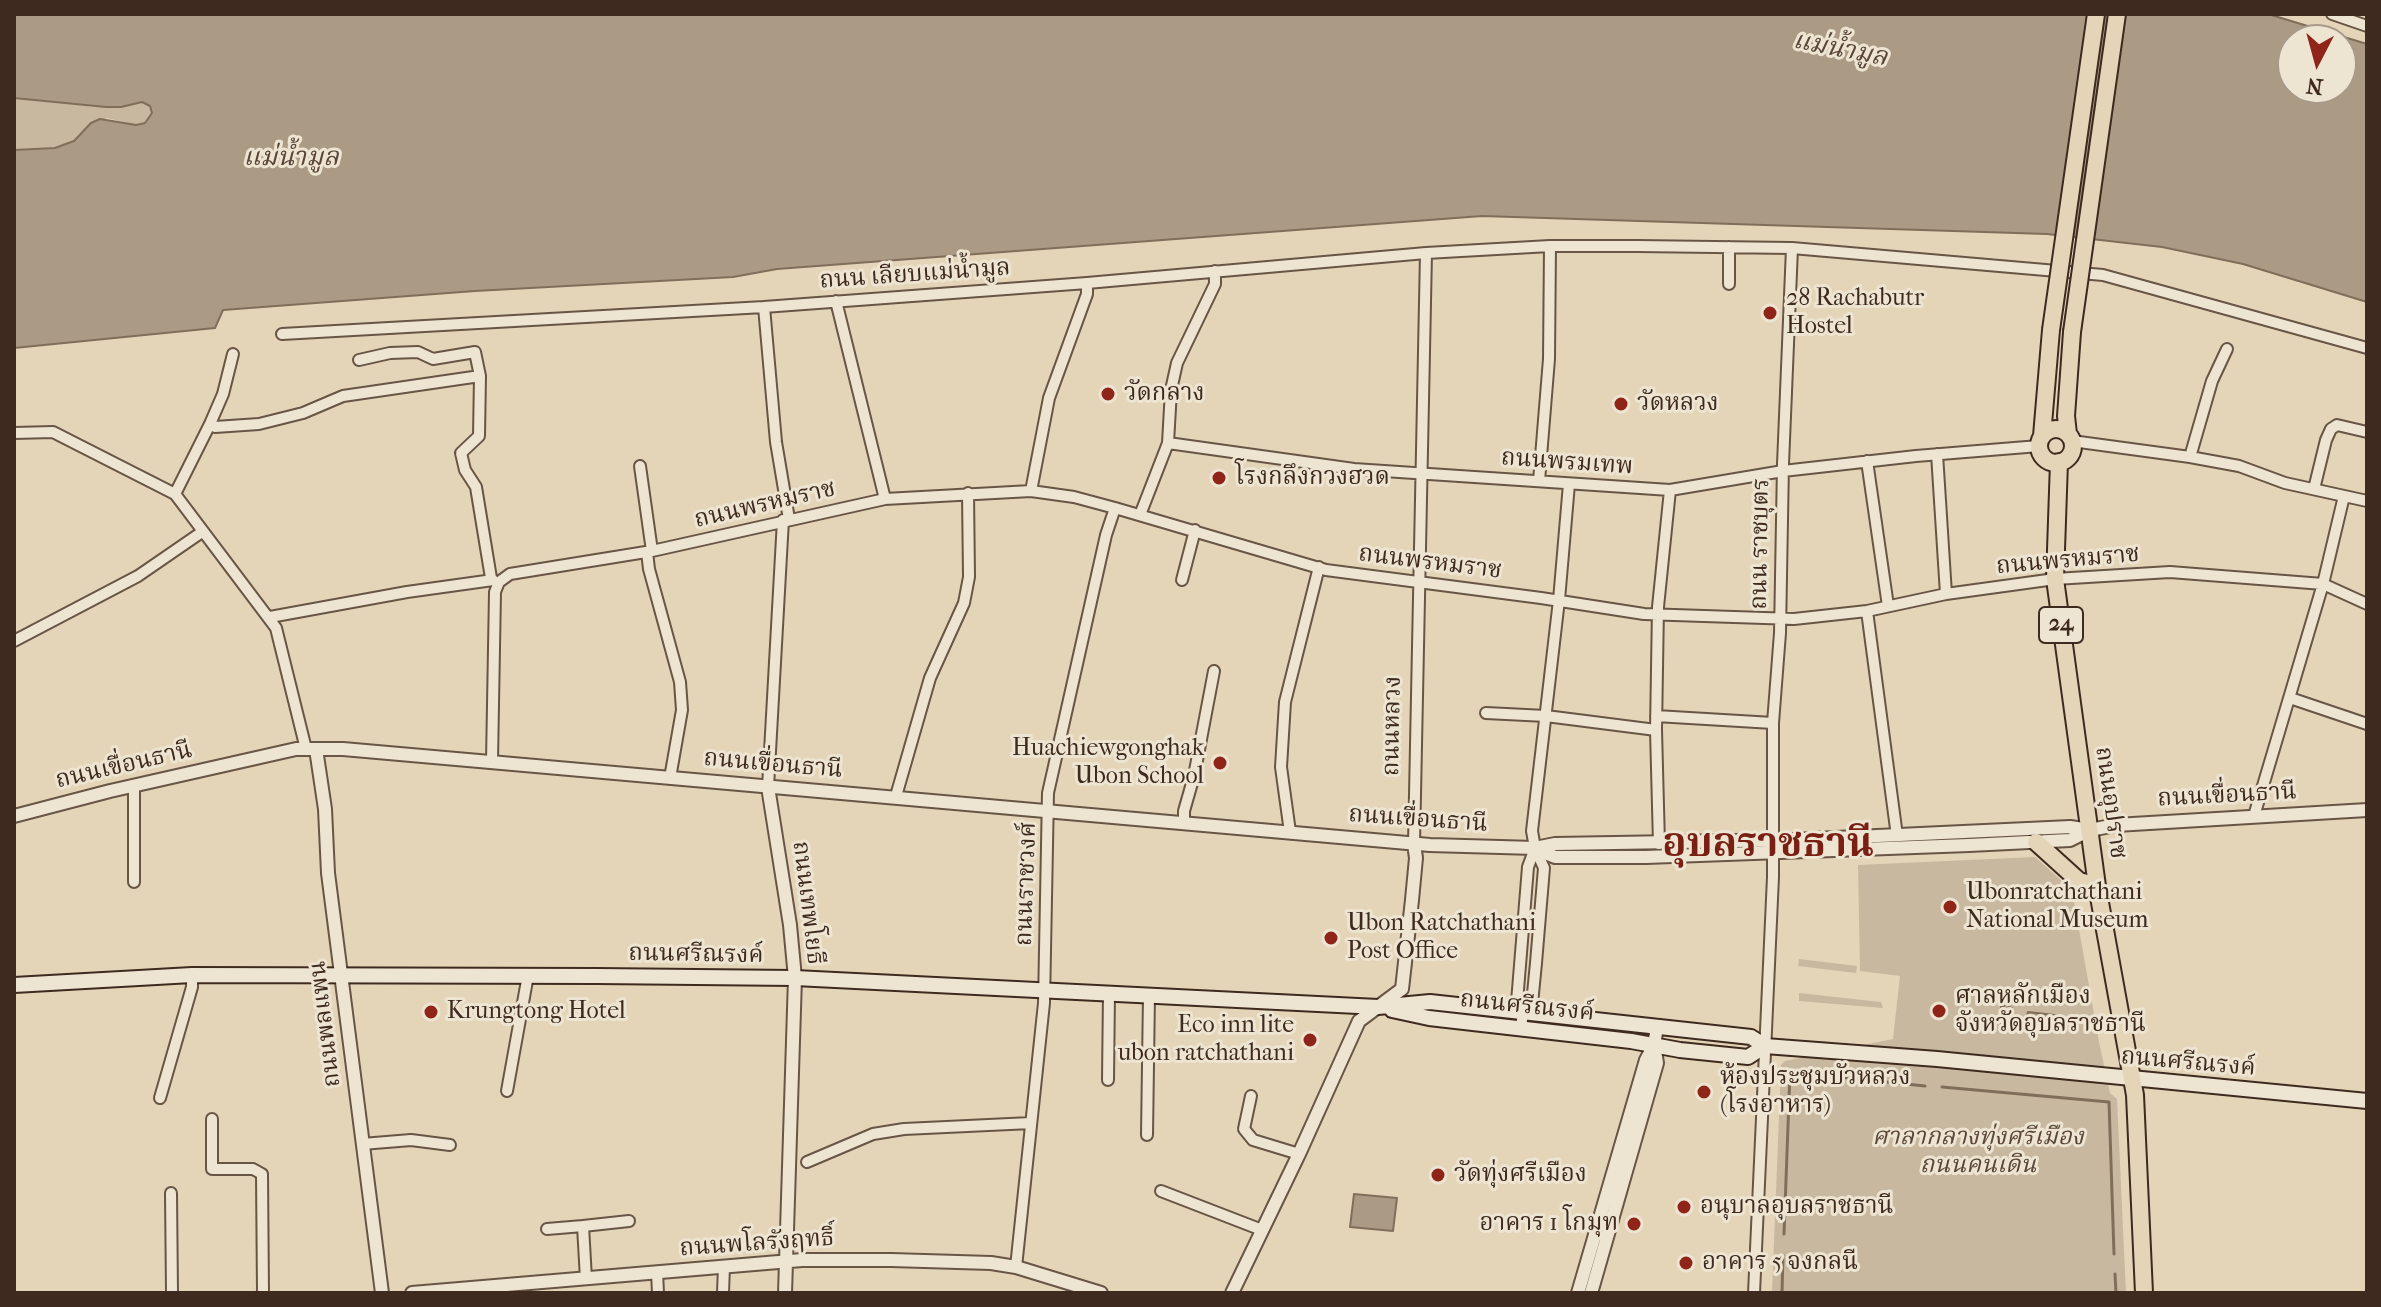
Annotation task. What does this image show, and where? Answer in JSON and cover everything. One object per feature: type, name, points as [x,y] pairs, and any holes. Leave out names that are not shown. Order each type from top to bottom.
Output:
[{"type":"main road","points":[[2059,462],[2045,458],[2041,441],[2051,330],[2096,14]]},
{"type":"main road","points":[[2070,438],[2066,416],[2072,332],[2117,14]]},
{"type":"main road","points":[[2041,441],[2052,429],[2070,438]]},
{"type":"main road","name":"24","points":[[2059,462],[2070,454],[2070,438]]},
{"type":"main road","name":"ถนนอุปราช","points":[[2059,462],[2055,579],[2097,886],[2138,1124],[2144,1293]]},
{"type":"main road","points":[[2036,842],[2079,881],[2097,886]]},
{"type":"main road","name":"ถนนศรีณรงค์","points":[[14,985],[192,975],[528,975],[795,978],[1109,992],[1378,1007],[1429,1018],[1657,1027],[1751,1037],[1765,1046],[1937,1059],[2367,1101]]},
{"type":"main road","name":"ถนนศรีณรงค์","points":[[1522,1020],[1654,1045],[1748,1057],[1765,1046]]},
{"type":"street","points":[[2332,14],[2367,26]]},
{"type":"street","points":[[1539,481],[1549,359],[1550,246]]},
{"type":"street","name":"ถนน เลียบแม่น้ำมูล","points":[[282,334],[764,307],[1426,253],[1550,246],[1729,247],[1792,248],[2103,275],[2367,348]]},
{"type":"street","points":[[1729,247],[1729,284]]},
{"type":"street","name":"ถนน ราชบุตร","points":[[1754,1293],[1792,248]]},
{"type":"street","name":"ถนนหลวง","points":[[1232,1293],[1359,1021],[1402,989],[1416,858],[1418,581],[1426,253]]},
{"type":"street","points":[[1140,515],[1168,443],[1171,390],[1177,363],[1215,284],[1215,271]]},
{"type":"street","points":[[1031,491],[1049,398],[1087,294],[1087,283]]},
{"type":"street","points":[[836,301],[885,499]]},
{"type":"street","name":"ถนนเทพโยธี","points":[[764,307],[786,519],[768,787],[790,925],[795,978],[785,1293]]},
{"type":"street","points":[[2190,457],[2212,381],[2227,349]]},
{"type":"street","points":[[359,360],[390,353],[418,352],[433,359],[475,352],[480,376],[479,436],[461,453],[465,470],[476,487],[495,580],[492,761]]},
{"type":"street","points":[[175,494],[223,394],[233,354]]},
{"type":"street","points":[[210,424],[215,427],[259,424],[303,413],[343,396],[480,376]]},
{"type":"street","points":[[2314,489],[2331,429],[2337,425],[2367,432]]},
{"type":"street","points":[[14,433],[53,432],[175,494],[276,628],[311,749]]},
{"type":"street","points":[[2070,438],[2239,466],[2314,489],[2367,501]]},
{"type":"street","name":"ถนนพรมเทพ","points":[[1168,443],[1354,469],[1670,490],[1783,471],[2041,441]]},
{"type":"street","points":[[1937,454],[1946,594]]},
{"type":"street","points":[[1867,461],[1888,606]]},
{"type":"street","points":[[640,466],[650,551],[649,569],[680,682],[682,710],[670,778]]},
{"type":"street","points":[[1522,1020],[1532,1004],[1544,868],[1532,831],[1569,484]]},
{"type":"street","points":[[1660,850],[1656,730],[1658,615],[1670,490]]},
{"type":"street","name":"ถนนพรหมราช","points":[[270,617],[650,551],[885,499],[1031,491],[1074,497],[1319,567],[1658,615],[1794,619],[1867,611],[1946,594],[2055,579],[2170,572],[2323,584],[2367,604]]},
{"type":"street","points":[[896,796],[930,678],[964,603],[969,577],[968,493]]},
{"type":"street","points":[[2254,816],[2323,584],[2344,496]]},
{"type":"street","name":"ถนนราชวงศ์","points":[[1016,1267],[1044,990],[1052,778],[1106,535],[1115,508]]},
{"type":"street","points":[[1182,580],[1195,530]]},
{"type":"street","points":[[14,641],[138,576],[202,532]]},
{"type":"street","points":[[1290,832],[1281,767],[1285,702],[1319,567]]},
{"type":"street","points":[[1867,611],[1898,842]]},
{"type":"street","points":[[1184,824],[1184,811],[1214,671]]},
{"type":"street","points":[[2290,698],[2367,724]]},
{"type":"street","points":[[1486,713],[1546,716],[1656,730]]},
{"type":"street","points":[[1656,716],[1773,723]]},
{"type":"street","name":"ถนนเขื่อนธานี","points":[[14,816],[134,785],[311,749],[380,751],[516,766],[896,796],[1414,844],[1535,848],[1555,857],[1660,850],[1898,842],[2036,842],[2070,840],[2090,830],[2122,824],[2367,810]]},
{"type":"street","name":"ถนนพลแพน","points":[[311,749],[325,809],[328,873],[382,1293]]},
{"type":"street","points":[[134,785],[134,882]]},
{"type":"street","name":"ถนนเขื่อนธานี","points":[[1898,842],[2070,827],[2090,830]]},
{"type":"street","points":[[1522,1020],[1517,1002],[1528,867],[1535,848]]},
{"type":"street","points":[[160,1098],[192,987],[192,975]]},
{"type":"street","points":[[507,1091],[528,975]]},
{"type":"street","points":[[1108,1080],[1109,992]]},
{"type":"street","points":[[1147,1135],[1149,994]]},
{"type":"street","points":[[1578,1293],[1600,1243],[1657,1063],[1654,1045],[1657,1027]]},
{"type":"street","points":[[1251,1096],[1244,1129],[1253,1140],[1299,1154]]},
{"type":"street","points":[[212,1119],[212,1169],[253,1169],[262,1174],[263,1293]]},
{"type":"street","points":[[807,1162],[873,1134],[904,1129],[1031,1123]]},
{"type":"street","points":[[362,1144],[411,1140],[450,1145]]},
{"type":"street","points":[[1161,1191],[1262,1230]]},
{"type":"street","points":[[171,1193],[172,1293]]},
{"type":"street","points":[[547,1229],[629,1221]]},
{"type":"street","points":[[583,1226],[586,1279]]},
{"type":"street","points":[[1591,1293],[1600,1243]]},
{"type":"street","name":"ถนนพโลรังฤทธิ์","points":[[412,1293],[558,1287],[586,1279],[724,1266],[900,1260],[991,1263],[1016,1267],[1101,1293]]},
{"type":"street","points":[[723,1293],[724,1266]]},
{"type":"street","points":[[657,1272],[658,1293]]},
{"type":"green space","points":[[14,98],[121,107],[142,102],[150,106],[152,113],[145,123],[136,125],[107,118],[87,128],[74,141],[55,148],[14,150]]},
{"type":"green space","name":"ศาลากลางทุ่งศรีเมือง ถนนคนเดิน","points":[[2035,857],[2072,890],[2099,1042],[2110,1093],[2117,1099],[2126,1293],[1772,1293],[1781,1065],[1785,1061],[1893,1039],[1900,976],[1860,971],[1858,865]]},
{"type":"green space","points":[[1799,959],[1857,966],[1856,973],[1798,966]]},
{"type":"green space","points":[[1799,993],[1881,1002],[1883,1008],[1799,1001]]},
{"type":"water","name":"แม่น้ำมูล","points":[[14,14],[2268,14],[2301,24],[2277,24],[2277,104],[2357,104],[2357,41],[2367,44],[2367,302],[2243,264],[2162,247],[2047,234],[1482,216],[777,269],[733,277],[475,291],[223,310],[215,328],[14,348],[14,150],[55,148],[74,141],[91,123],[100,119],[136,125],[145,123],[152,113],[150,106],[142,102],[106,107],[14,98]]},
{"type":"water","points":[[2005,1001],[2010,1002],[2009,1007],[2012,1008],[2008,1029],[2001,1029],[2001,1006]]},
{"type":"water","points":[[2028,1012],[2063,1016],[2067,1022],[2062,1027],[2027,1023]]},
{"type":"water","points":[[1354,1194],[1397,1198],[1393,1231],[1350,1227]]},
{"type":"waterway","points":[[1784,1234],[1790,1072],[1925,1086]]},
{"type":"waterway","points":[[1942,1087],[2109,1102],[2114,1254]]},
{"type":"waterway","points":[[1782,1293],[1783,1255]]},
{"type":"waterway","points":[[2115,1274],[2116,1293]]},
{"type":"place","name":"28 Rachabutr Hostel","points":[[1770,313]]},
{"type":"place","name":"วัดกลาง","points":[[1108,394]]},
{"type":"place","name":"วัดหลวง","points":[[1621,404]]},
{"type":"place","name":"โรงกลึงกวงฮวด","points":[[1219,478]]},
{"type":"place","name":"Huachiewgonghak Ubon School","points":[[1220,763]]},
{"type":"place","name":"Ubonratchathani National Museum","points":[[1950,907]]},
{"type":"place","name":"Ubon Ratchathani Post Office","points":[[1331,938]]},
{"type":"place","name":"ศาลหลักเมือง จังหวัดอุบลราชธานี","points":[[1939,1011]]},
{"type":"place","name":"Krungtong Hotel","points":[[431,1012]]},
{"type":"place","name":"Eco inn lite ubon ratchathani","points":[[1310,1040]]},
{"type":"place","name":"ห้องประชุมบัวหลวง (โรงอาหาร)","points":[[1704,1092]]},
{"type":"place","name":"วัดทุ่งศรีเมือง","points":[[1438,1175]]},
{"type":"place","name":"อนุบาลอุบลราชธานี","points":[[1684,1207]]},
{"type":"place","name":"อาคาร 1 โกมุท","points":[[1634,1224]]},
{"type":"place","name":"อาคาร 5 จงกลนี","points":[[1686,1263]]},
{"type":"district","name":"อุบลราชธานี","points":[[1768,846]]}]
